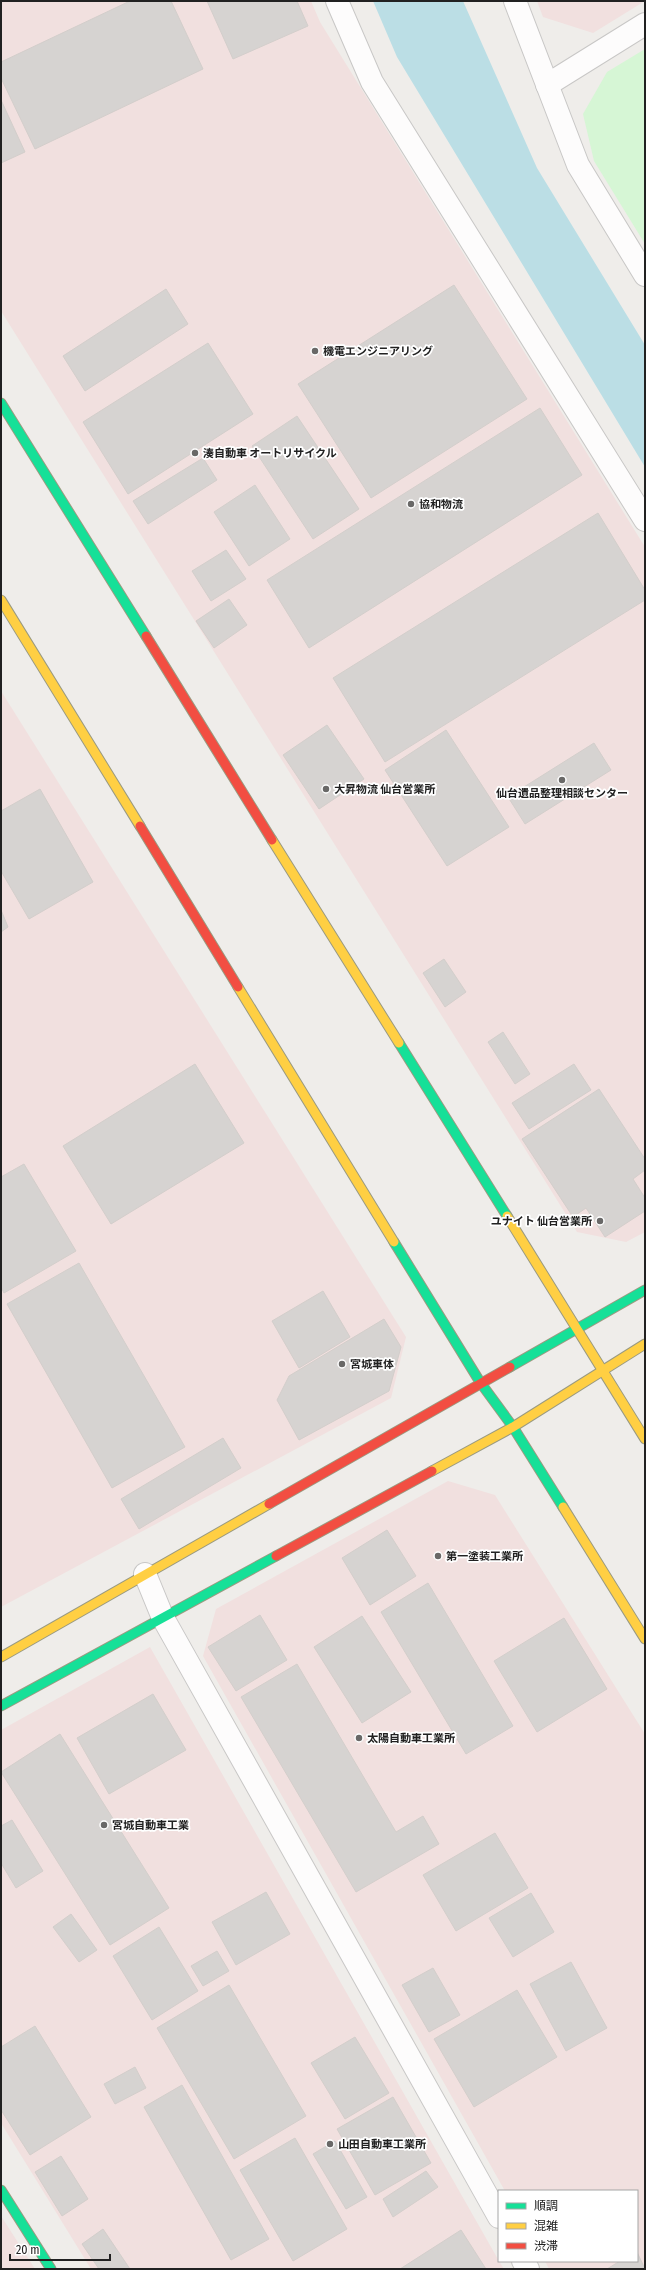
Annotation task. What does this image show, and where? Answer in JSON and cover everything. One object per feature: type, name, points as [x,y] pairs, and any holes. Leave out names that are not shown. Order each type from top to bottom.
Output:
[{"type":"street","points":[[338,1],[372,82],[645,520]]},
{"type":"street","points":[[514,1],[578,164],[645,275]]},
{"type":"street","points":[[547,85],[645,24]]},
{"type":"street","points":[[1,404],[645,1439]]},
{"type":"street","points":[[1,600],[480,1382],[513,1427],[645,1639]]},
{"type":"street","points":[[1,1657],[480,1382],[645,1290]]},
{"type":"street","points":[[1,1706],[513,1427],[645,1344]]},
{"type":"street","points":[[146,1574],[163,1618],[498,2215]]},
{"type":"street","points":[[1,2190],[51,2269]]},
{"type":"shaded area","points":[[1,1],[311,1],[320,22],[645,547],[645,1232],[626,1242],[577,1232],[1,311]]},
{"type":"shaded area","points":[[537,1],[645,1],[593,33],[543,17]]},
{"type":"shaded area","points":[[1,691],[406,1337],[391,1398],[1,1607]]},
{"type":"shaded area","points":[[448,1481],[495,1495],[645,1734],[645,2269],[549,2269],[546,2262],[638,2262],[638,2190],[504,2190],[203,1656],[216,1609]]},
{"type":"shaded area","points":[[150,1647],[498,2259],[498,2262],[500,2262],[504,2269],[91,2269],[1,2123],[1,1730]]},
{"type":"shaded area","points":[[1,2216],[35,2269],[1,2269]]},
{"type":"green space","points":[[645,49],[645,244],[594,161],[583,114],[607,72]]},
{"type":"water","points":[[373,1],[463,1],[537,168],[645,345],[645,467],[397,57]]},
{"type":"building","points":[[130,1],[171,1],[203,69],[35,149],[1,78],[1,62]]},
{"type":"building","points":[[207,1],[297,1],[308,26],[233,59]]},
{"type":"building","points":[[1,100],[25,152],[1,163]]},
{"type":"building","points":[[454,285],[527,399],[371,498],[298,384]]},
{"type":"building","points":[[166,289],[188,324],[85,391],[63,356]]},
{"type":"building","points":[[208,343],[253,414],[128,494],[83,422]]},
{"type":"building","points":[[540,408],[582,475],[309,648],[267,580]]},
{"type":"building","points":[[297,416],[359,509],[313,539],[252,446]]},
{"type":"building","points":[[203,458],[217,480],[148,524],[133,501]]},
{"type":"building","points":[[255,485],[290,539],[249,566],[214,512]]},
{"type":"building","points":[[598,513],[645,590],[645,600],[385,762],[333,678]]},
{"type":"building","points":[[226,550],[246,579],[211,601],[192,571]]},
{"type":"building","points":[[229,599],[247,625],[214,648],[196,621]]},
{"type":"building","points":[[327,725],[364,779],[319,809],[283,755]]},
{"type":"building","points":[[446,730],[509,827],[447,866],[385,770]]},
{"type":"building","points":[[594,743],[611,770],[525,824],[508,797]]},
{"type":"building","points":[[40,789],[93,882],[29,919],[1,871],[1,811]]},
{"type":"building","points":[[1,910],[8,927],[1,932]]},
{"type":"building","points":[[444,959],[466,992],[445,1007],[423,973]]},
{"type":"building","points":[[503,1032],[530,1074],[515,1084],[488,1042]]},
{"type":"building","points":[[195,1064],[244,1143],[111,1224],[63,1146]]},
{"type":"building","points":[[574,1064],[591,1090],[529,1129],[512,1103]]},
{"type":"building","points":[[599,1089],[645,1159],[645,1170],[633,1179],[645,1198],[645,1211],[605,1237],[586,1208],[573,1217],[522,1139]]},
{"type":"building","points":[[24,1164],[76,1251],[4,1293],[1,1287],[1,1177]]},
{"type":"building","points":[[79,1263],[185,1447],[112,1488],[7,1304]]},
{"type":"building","points":[[323,1291],[350,1337],[299,1368],[272,1321]]},
{"type":"building","points":[[384,1319],[401,1347],[389,1391],[299,1440],[277,1400],[289,1376]]},
{"type":"building","points":[[223,1438],[241,1468],[139,1529],[121,1499]]},
{"type":"building","points":[[387,1530],[416,1576],[370,1605],[342,1558]]},
{"type":"building","points":[[428,1583],[513,1726],[466,1754],[381,1612]]},
{"type":"building","points":[[260,1615],[287,1660],[236,1691],[208,1647]]},
{"type":"building","points":[[362,1616],[411,1692],[362,1723],[314,1647]]},
{"type":"building","points":[[564,1618],[607,1689],[537,1732],[494,1661]]},
{"type":"building","points":[[297,1664],[396,1832],[423,1816],[439,1844],[356,1892],[241,1697]]},
{"type":"building","points":[[153,1694],[186,1750],[109,1794],[77,1738]]},
{"type":"building","points":[[60,1734],[169,1908],[110,1945],[1,1772]]},
{"type":"building","points":[[12,1820],[43,1871],[16,1888],[1,1863],[1,1826]]},
{"type":"building","points":[[495,1833],[528,1888],[456,1931],[423,1875]]},
{"type":"building","points":[[266,1892],[290,1934],[236,1965],[212,1922]]},
{"type":"building","points":[[531,1893],[554,1932],[513,1957],[489,1918]]},
{"type":"building","points":[[71,1914],[97,1950],[79,1962],[53,1927]]},
{"type":"building","points":[[159,1927],[198,1991],[152,2020],[113,1956]]},
{"type":"building","points":[[217,1951],[229,1971],[203,1986],[191,1966]]},
{"type":"building","points":[[571,1962],[607,2028],[566,2051],[530,1984]]},
{"type":"building","points":[[433,1968],[460,2015],[429,2032],[402,1985]]},
{"type":"building","points":[[229,1985],[306,2116],[234,2159],[157,2028]]},
{"type":"building","points":[[517,1990],[557,2057],[474,2107],[434,2039]]},
{"type":"building","points":[[35,2026],[91,2117],[30,2155],[1,2110],[1,2047]]},
{"type":"building","points":[[355,2037],[389,2093],[345,2119],[311,2063]]},
{"type":"building","points":[[135,2067],[146,2088],[115,2104],[104,2084]]},
{"type":"building","points":[[182,2085],[269,2239],[231,2260],[144,2107]]},
{"type":"building","points":[[393,2097],[431,2163],[375,2195],[337,2129]]},
{"type":"building","points":[[295,2138],[347,2229],[293,2261],[240,2170]]},
{"type":"building","points":[[335,2141],[367,2197],[346,2209],[313,2154]]},
{"type":"building","points":[[61,2156],[88,2199],[62,2216],[35,2172]]},
{"type":"building","points":[[426,2171],[438,2187],[393,2217],[383,2199]]},
{"type":"building","points":[[103,2229],[130,2269],[99,2269],[82,2244]]},
{"type":"building","points":[[461,2230],[486,2269],[400,2269]]},
{"type":"building","points":[[638,2254],[645,2269],[607,2269],[618,2262],[638,2262]]},
{"type":"traffic: fast","points":[[1,403],[146,636]]},
{"type":"traffic: fast","points":[[399,1043],[507,1216]]},
{"type":"traffic: fast","points":[[394,1242],[480,1382],[513,1427],[563,1507]]},
{"type":"traffic: fast","points":[[510,1367],[645,1290]]},
{"type":"traffic: fast","points":[[1,1706],[276,1556]]},
{"type":"traffic: fast","points":[[1,2190],[51,2269]]},
{"type":"traffic: slow","points":[[1,600],[140,826]]},
{"type":"traffic: slow","points":[[272,840],[399,1043]]},
{"type":"traffic: slow","points":[[238,987],[394,1242]]},
{"type":"traffic: slow","points":[[507,1216],[645,1439]]},
{"type":"traffic: slow","points":[[432,1471],[513,1427],[645,1344]]},
{"type":"traffic: slow","points":[[1,1657],[269,1504]]},
{"type":"traffic: slow","points":[[563,1507],[645,1639]]},
{"type":"traffic: jam","points":[[146,636],[272,840]]},
{"type":"traffic: jam","points":[[140,826],[238,987]]},
{"type":"traffic: jam","points":[[269,1504],[510,1367]]},
{"type":"traffic: jam","points":[[276,1556],[432,1471]]},
{"type":"place","name":"機電エンジニアリング","points":[[315,351]]},
{"type":"place","name":"湊自動車 オートリサイクル","points":[[195,453]]},
{"type":"place","name":"協和物流","points":[[411,504]]},
{"type":"place","name":"仙台遺品整理相談センター","points":[[562,780]]},
{"type":"place","name":"大昇物流 仙台営業所","points":[[326,789]]},
{"type":"place","name":"ユナイト 仙台営業所","points":[[600,1221]]},
{"type":"place","name":"宮城車体","points":[[342,1364]]},
{"type":"place","name":"第一塗装工業所","points":[[438,1556]]},
{"type":"place","name":"太陽自動車工業所","points":[[359,1738]]},
{"type":"place","name":"宮城自動車工業","points":[[104,1825]]},
{"type":"place","name":"山田自動車工業所","points":[[330,2144]]}]
